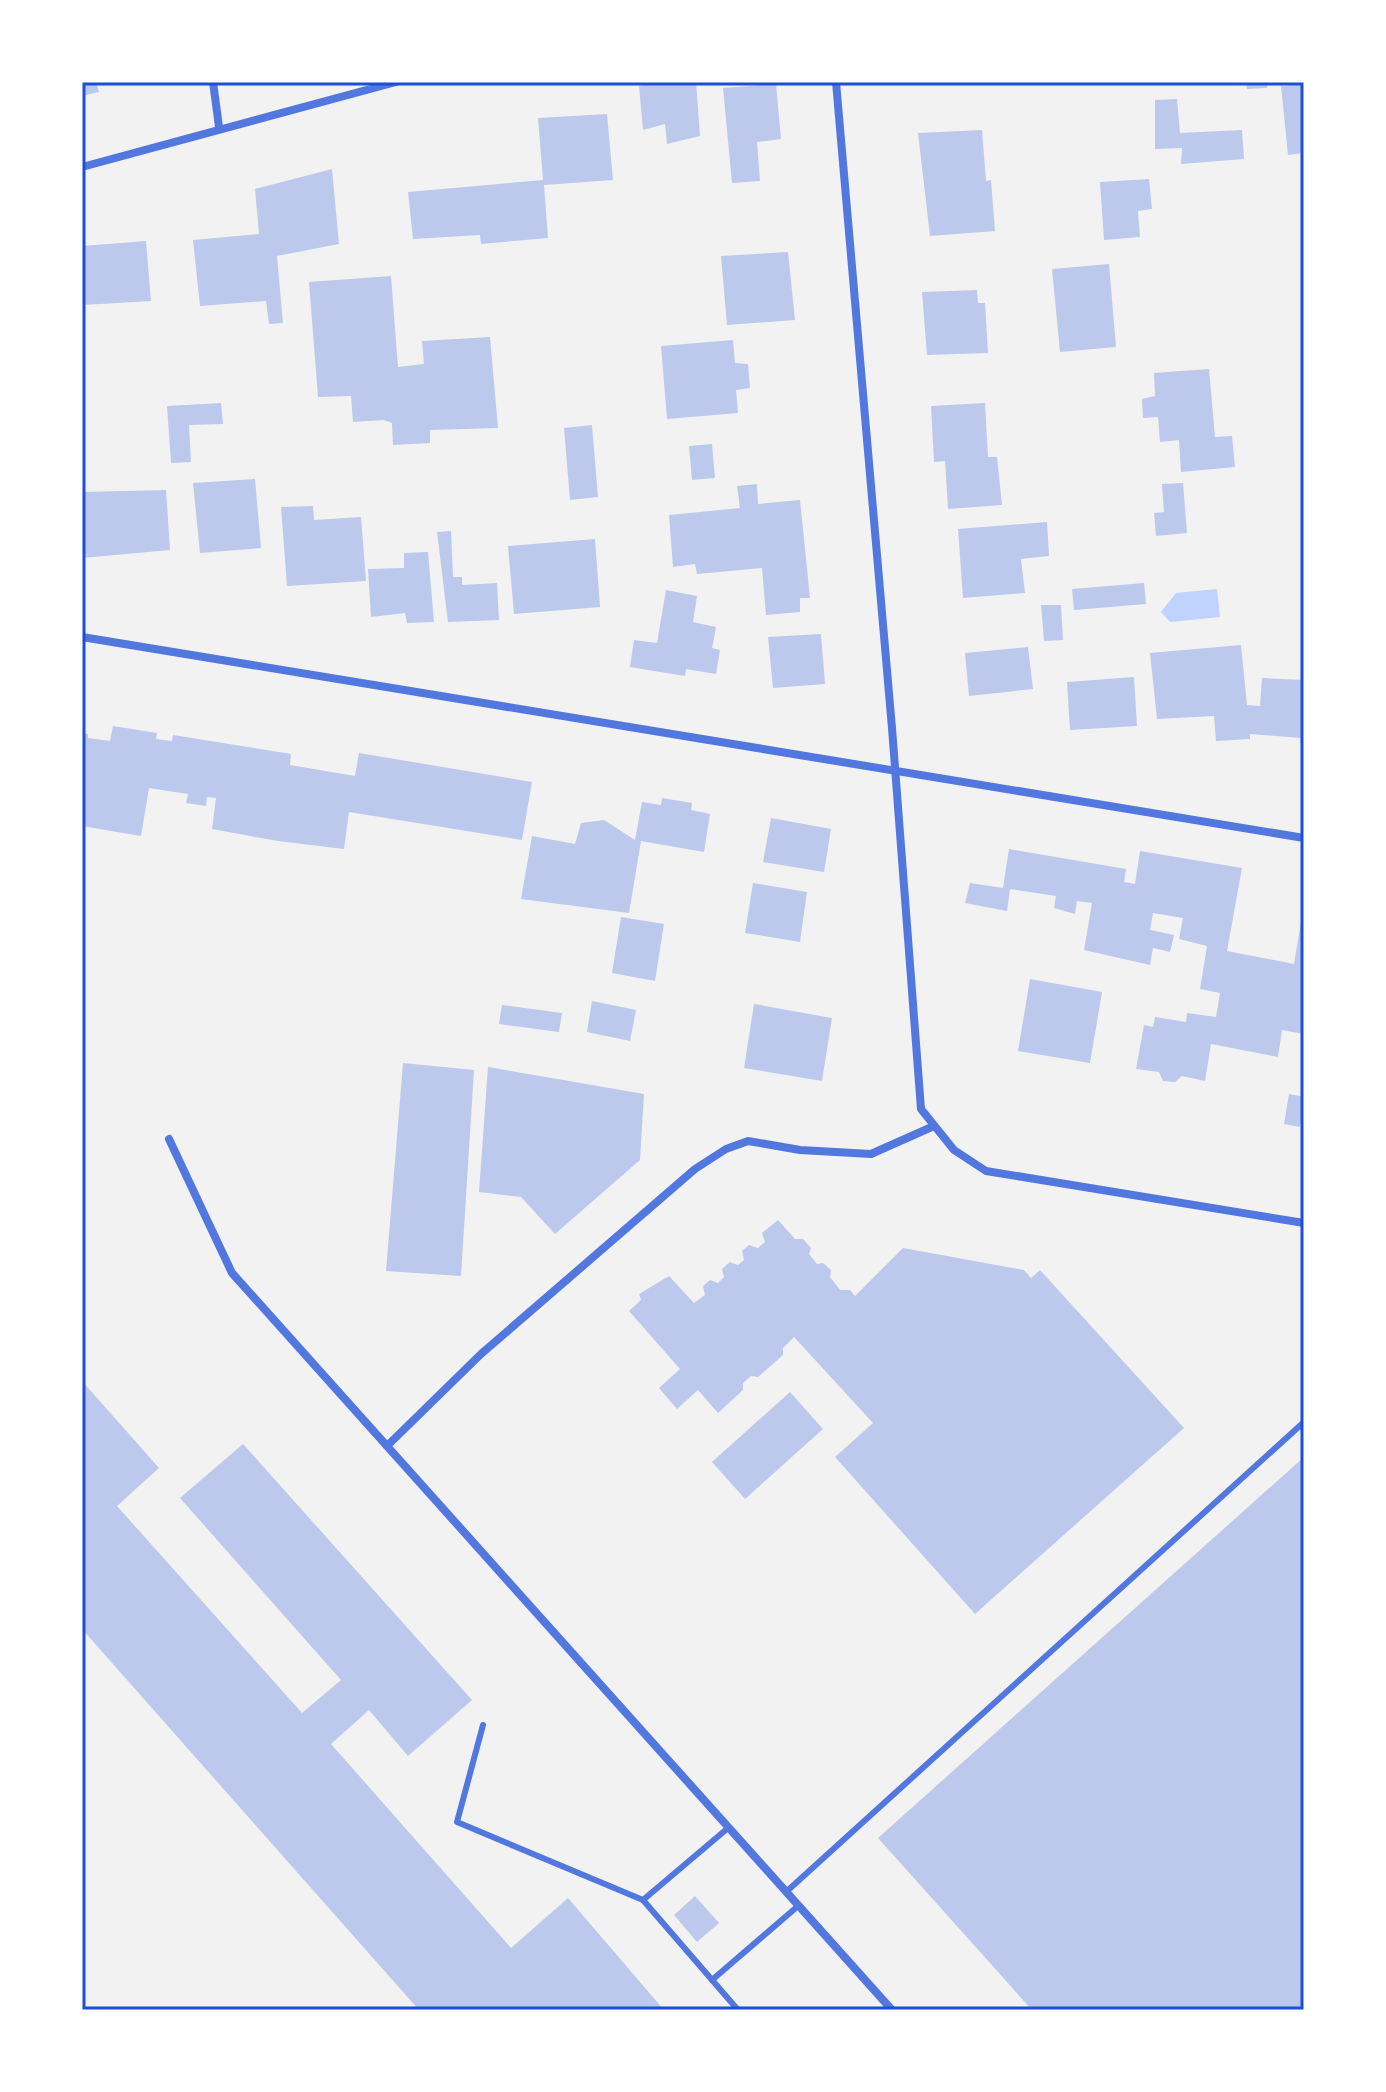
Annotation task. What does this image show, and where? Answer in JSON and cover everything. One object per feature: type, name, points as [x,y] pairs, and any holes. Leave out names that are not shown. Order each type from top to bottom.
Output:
[{"type":"street","points":[[213,82],[219,127]]},
{"type":"street","points":[[82,167],[219,127],[396,82]]},
{"type":"street","points":[[836,82],[896,772],[921,1109],[954,1150],[986,1171],[1304,1223]]},
{"type":"street","points":[[82,637],[1304,838]]},
{"type":"street","points":[[387,1446],[481,1354],[695,1169],[726,1149],[748,1141],[800,1150],[871,1154],[934,1126]]},
{"type":"street","points":[[169,1139],[232,1273],[892,2010]]},
{"type":"lane","points":[[786,1892],[1304,1422]]},
{"type":"lane","points":[[483,1725],[457,1822],[643,1900],[738,2010]]},
{"type":"lane","points":[[643,1900],[728,1828]]},
{"type":"lane","points":[[712,1980],[798,1906]]},
{"type":"water","points":[[1217,589],[1220,617],[1170,622],[1161,612],[1176,593]]},
{"type":"building","points":[[82,82],[96,82],[99,92],[82,96]]},
{"type":"building","points":[[655,82],[696,82],[700,136],[667,144],[665,124],[643,130],[639,86]]},
{"type":"building","points":[[1246,82],[1267,82],[1267,88],[1247,89]]},
{"type":"building","points":[[776,84],[781,139],[757,142],[760,181],[732,183],[723,88]]},
{"type":"building","points":[[1304,85],[1304,153],[1288,155],[1281,86]]},
{"type":"building","points":[[1177,99],[1180,133],[1242,130],[1244,159],[1181,164],[1182,148],[1155,149],[1155,100]]},
{"type":"building","points":[[607,114],[613,180],[544,185],[548,238],[481,244],[480,235],[413,239],[408,192],[543,180],[538,118]]},
{"type":"building","points":[[982,130],[986,181],[991,180],[995,231],[930,236],[918,133]]},
{"type":"building","points":[[332,169],[339,244],[277,256],[283,323],[269,324],[266,301],[200,306],[193,240],[259,234],[255,189]]},
{"type":"building","points":[[1149,179],[1152,209],[1138,211],[1140,237],[1104,240],[1100,182]]},
{"type":"building","points":[[146,241],[151,301],[83,305],[82,246]]},
{"type":"building","points":[[788,252],[795,320],[727,325],[721,256]]},
{"type":"building","points":[[1109,264],[1116,347],[1060,352],[1052,269]]},
{"type":"building","points":[[391,276],[398,367],[424,364],[422,341],[490,337],[498,428],[430,430],[430,443],[393,445],[392,423],[384,420],[353,422],[351,396],[318,397],[309,282]]},
{"type":"building","points":[[977,290],[978,303],[985,303],[988,353],[927,355],[922,292]]},
{"type":"building","points":[[733,340],[735,363],[748,364],[750,388],[736,390],[738,413],[667,419],[661,346]]},
{"type":"building","points":[[1209,369],[1215,437],[1232,436],[1235,467],[1181,472],[1179,440],[1160,442],[1158,417],[1143,418],[1142,399],[1155,396],[1154,373]]},
{"type":"building","points":[[221,403],[223,424],[189,425],[191,462],[171,463],[167,406]]},
{"type":"building","points":[[985,403],[988,457],[997,457],[1002,505],[948,509],[945,461],[934,462],[931,406]]},
{"type":"building","points":[[592,425],[598,497],[570,500],[564,428]]},
{"type":"building","points":[[712,444],[715,478],[692,480],[689,446]]},
{"type":"building","points":[[255,479],[261,548],[200,553],[193,483]]},
{"type":"building","points":[[1183,483],[1187,533],[1156,536],[1154,513],[1164,512],[1162,484]]},
{"type":"building","points":[[757,484],[758,504],[800,500],[810,598],[800,598],[800,612],[766,615],[762,568],[697,574],[695,564],[673,567],[669,515],[740,508],[737,486]]},
{"type":"building","points":[[166,490],[170,550],[82,558],[82,492]]},
{"type":"building","points":[[313,506],[314,520],[361,517],[366,581],[287,586],[281,507]]},
{"type":"building","points":[[1047,522],[1049,556],[1021,559],[1025,593],[963,598],[958,529]]},
{"type":"building","points":[[451,531],[453,577],[462,577],[462,585],[497,583],[499,620],[448,622],[437,532]]},
{"type":"building","points":[[595,539],[600,607],[514,614],[508,546]]},
{"type":"building","points":[[428,552],[434,622],[407,623],[405,613],[371,617],[368,569],[404,568],[404,553]]},
{"type":"building","points":[[1144,583],[1146,604],[1074,610],[1072,589]]},
{"type":"building","points":[[666,590],[697,596],[693,622],[716,627],[712,648],[720,650],[716,674],[686,669],[685,676],[630,667],[634,640],[657,643]]},
{"type":"building","points":[[1041,605],[1061,605],[1063,640],[1044,641]]},
{"type":"building","points":[[821,634],[825,684],[773,688],[768,637]]},
{"type":"building","points":[[1241,645],[1247,705],[1260,706],[1262,678],[1304,680],[1304,744],[1300,743],[1301,738],[1250,734],[1250,739],[1216,741],[1214,716],[1157,719],[1150,653]]},
{"type":"building","points":[[1028,647],[1033,689],[969,696],[965,653]]},
{"type":"building","points":[[1134,677],[1137,726],[1070,730],[1067,682]]},
{"type":"building","points":[[113,726],[157,733],[156,739],[172,741],[173,735],[291,754],[290,765],[355,776],[359,753],[532,782],[522,840],[349,812],[344,849],[278,841],[212,829],[216,798],[207,797],[206,806],[186,803],[188,794],[149,788],[141,836],[82,826],[82,733],[88,734],[88,738],[110,741]]},
{"type":"building","points":[[662,798],[692,803],[691,810],[710,814],[704,852],[641,841],[629,913],[521,899],[532,836],[575,844],[581,823],[604,820],[635,840],[642,802],[661,805]]},
{"type":"building","points":[[771,818],[831,829],[824,872],[763,862]]},
{"type":"building","points":[[1009,849],[1126,869],[1124,882],[1135,884],[1140,851],[1242,868],[1227,951],[1294,964],[1301,922],[1304,923],[1304,1034],[1282,1030],[1278,1057],[1211,1044],[1205,1081],[1182,1076],[1175,1082],[1163,1081],[1159,1072],[1136,1069],[1144,1025],[1153,1027],[1155,1017],[1186,1022],[1187,1013],[1216,1017],[1220,993],[1200,989],[1207,946],[1179,939],[1183,918],[1153,913],[1150,930],[1174,935],[1170,952],[1153,948],[1150,965],[1084,950],[1092,903],[1077,901],[1075,914],[1054,908],[1056,896],[1010,889],[1007,911],[965,903],[970,883],[1003,888]]},
{"type":"building","points":[[753,883],[807,892],[800,942],[745,933]]},
{"type":"building","points":[[621,917],[664,924],[655,981],[612,973]]},
{"type":"building","points":[[1030,979],[1102,992],[1090,1063],[1018,1051]]},
{"type":"building","points":[[592,1001],[636,1010],[630,1041],[587,1032]]},
{"type":"building","points":[[754,1004],[832,1018],[822,1081],[744,1068]]},
{"type":"building","points":[[502,1005],[562,1013],[559,1032],[499,1024]]},
{"type":"building","points":[[403,1063],[474,1070],[461,1276],[386,1271]]},
{"type":"building","points":[[488,1067],[644,1094],[640,1160],[555,1234],[521,1197],[479,1192]]},
{"type":"building","points":[[1289,1094],[1304,1097],[1300,1127],[1284,1124]]},
{"type":"building","points":[[778,1220],[795,1239],[803,1239],[811,1248],[809,1254],[817,1264],[823,1263],[831,1270],[830,1277],[840,1290],[850,1290],[855,1296],[903,1248],[1024,1270],[1031,1278],[1040,1270],[1184,1428],[975,1614],[835,1457],[873,1423],[794,1337],[783,1348],[783,1355],[758,1377],[751,1376],[743,1383],[743,1390],[718,1413],[698,1390],[677,1409],[659,1388],[680,1369],[629,1311],[641,1300],[639,1294],[669,1276],[694,1303],[705,1295],[703,1286],[710,1280],[718,1283],[724,1277],[722,1269],[730,1262],[738,1265],[744,1260],[742,1251],[749,1245],[758,1248],[765,1242],[762,1233]]},
{"type":"building","points":[[82,1381],[159,1468],[117,1506],[302,1713],[341,1680],[180,1498],[243,1444],[472,1700],[408,1756],[369,1710],[331,1744],[511,1948],[568,1898],[664,2010],[419,2010],[82,1629]]},
{"type":"building","points":[[790,1392],[823,1429],[745,1499],[712,1462]]},
{"type":"building","points":[[1304,1457],[1304,2010],[1032,2010],[878,1838]]},
{"type":"building","points":[[695,1896],[719,1923],[697,1942],[674,1915]]}]
